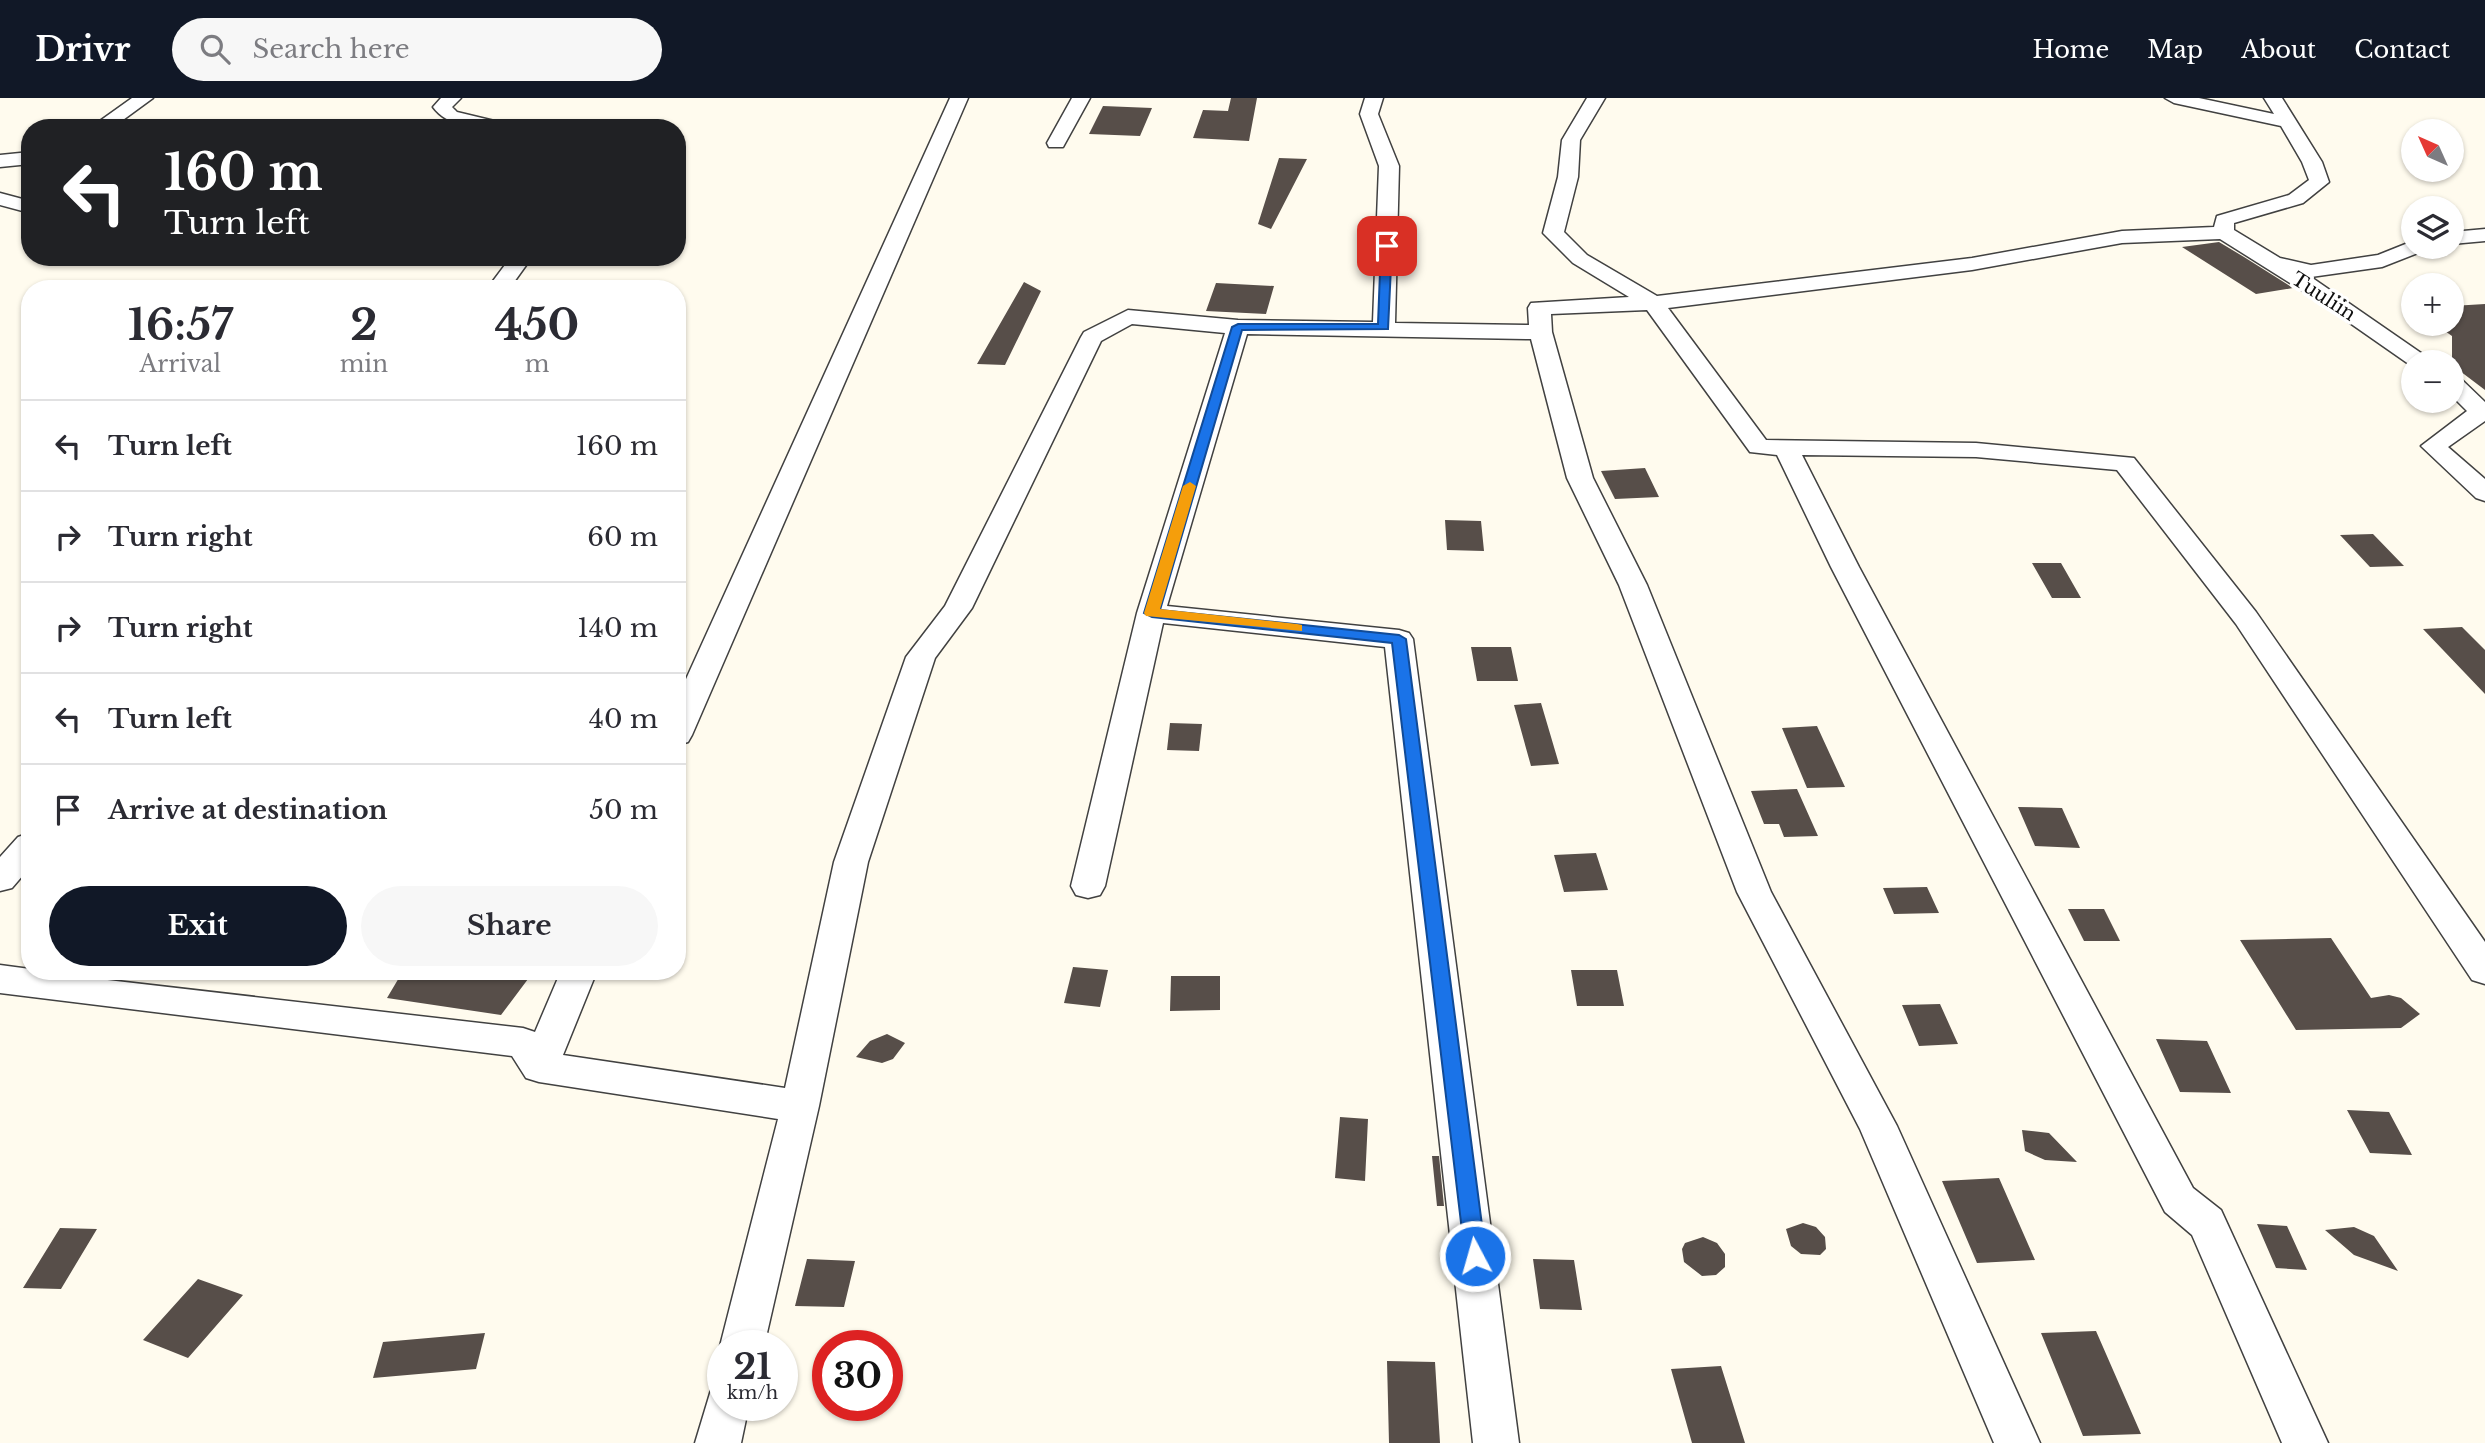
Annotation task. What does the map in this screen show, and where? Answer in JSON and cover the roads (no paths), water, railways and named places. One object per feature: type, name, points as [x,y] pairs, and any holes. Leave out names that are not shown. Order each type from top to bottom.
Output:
[{"type":"street","points":[[112,119],[144,98]]},
{"type":"street","points":[[452,98],[442,107],[451,116],[463,119]]},
{"type":"street","points":[[686,714],[785,481],[825,402],[959,98]]},
{"type":"street","points":[[1056,143],[1081,98]]},
{"type":"street","points":[[1374,98],[1369,114],[1389,166],[1384,327]]},
{"type":"street","points":[[1596,98],[1571,140],[1568,177],[1553,233],[1580,259],[1653,303],[1759,447],[1785,445],[1976,450],[2125,463],[2246,618],[2485,970]]},
{"type":"street","points":[[2174,98],[2287,122]]},
{"type":"street","points":[[2017,1443],[1878,1126],[1754,892],[1633,585],[1580,478],[1541,331],[1539,308],[1653,303],[1972,264],[2122,237],[2224,233],[2224,220],[2296,199],[2319,182],[2312,162],[2273,98]]},
{"type":"street","points":[[0,161],[21,159]]},
{"type":"street","points":[[0,199],[21,205]]},
{"type":"street","points":[[0,221],[21,217]]},
{"type":"street","name":"Tuuliin","points":[[2224,233],[2322,293],[2405,350]]},
{"type":"street","points":[[2464,237],[2485,235]]},
{"type":"street","points":[[2267,259],[2311,271],[2382,261],[2401,253]]},
{"type":"street","points":[[746,1330],[800,1106],[851,862],[921,657],[958,608],[1092,337],[1128,317],[1238,327],[1541,331]]},
{"type":"street","points":[[1088,886],[1152,613],[1238,327]]},
{"type":"street","points":[[2464,395],[2482,412],[2433,446],[2485,493]]},
{"type":"street","points":[[1785,445],[1858,591],[2179,1200],[2207,1223],[2305,1443]]},
{"type":"street","points":[[1152,613],[1399,639],[1464,1149],[1496,1443]]},
{"type":"street","points":[[0,879],[21,855]]},
{"type":"street","points":[[0,979],[523,1043],[539,1067],[800,1106]]},
{"type":"street","points":[[539,1067],[575,980]]},
{"type":"street","points":[[718,1443],[723,1421]]}]
